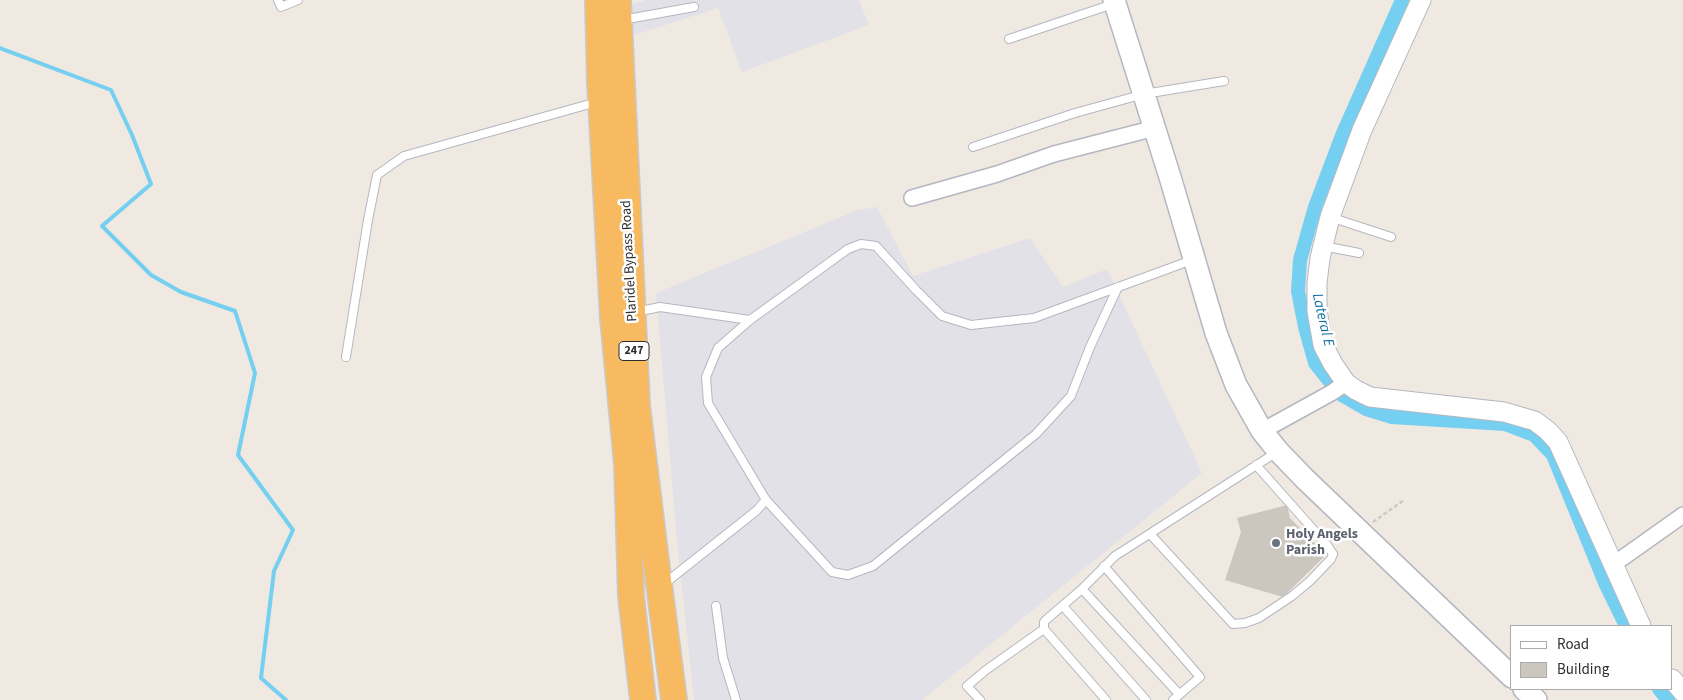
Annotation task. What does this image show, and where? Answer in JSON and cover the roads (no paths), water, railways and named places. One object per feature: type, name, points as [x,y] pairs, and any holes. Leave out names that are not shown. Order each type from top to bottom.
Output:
[{"type":"highway","name":"Plaridel Bypass Road","points":[[608,15],[601,101],[622,315],[637,406],[674,700]]},
{"type":"highway","name":"Plaridel Bypass Road","points":[[608,15],[622,315],[631,596],[643,700]]},
{"type":"main road","points":[[1115,2],[1216,333],[1236,384],[1262,431],[1278,451],[1359,531],[1510,675]]},
{"type":"main road","points":[[1525,690],[1536,700]]},
{"type":"street","points":[[1339,388],[1333,364],[1323,345],[1317,311],[1317,282],[1323,246],[1330,217],[1362,130],[1421,0]]},
{"type":"street","points":[[912,198],[997,174],[1054,154],[1155,128]]},
{"type":"street","points":[[1262,431],[1339,388],[1356,390],[1370,397],[1504,412],[1535,421],[1558,442],[1641,625]]},
{"type":"street","points":[[1614,564],[1683,514]]},
{"type":"street","points":[[1673,679],[1683,692]]},
{"type":"lane","points":[[278,0],[281,7],[298,0]]},
{"type":"lane","points":[[1009,39],[1115,2]]},
{"type":"lane","points":[[608,15],[694,7]]},
{"type":"lane","points":[[973,147],[1075,113],[1144,94],[1224,81]]},
{"type":"lane","points":[[346,357],[368,220],[378,175],[404,156],[601,101]]},
{"type":"lane","points":[[1330,217],[1391,237]]},
{"type":"lane","points":[[1118,287],[1070,396],[1036,434],[872,566],[848,575],[832,572],[766,500],[708,402],[706,377],[718,348],[750,320],[848,249],[861,244],[876,246],[942,316],[971,325],[1034,318],[1118,287],[1194,259]]},
{"type":"lane","points":[[1323,246],[1359,253]]},
{"type":"lane","points":[[622,315],[660,307],[750,320]]},
{"type":"lane","points":[[1106,700],[1044,629],[1044,622],[1082,589],[1104,566],[1131,544],[1150,534],[1278,451]]},
{"type":"lane","points":[[1150,534],[1233,624],[1245,623],[1259,618],[1292,596],[1310,581],[1331,560],[1333,554],[1256,465]]},
{"type":"lane","points":[[659,588],[756,511],[766,500]]},
{"type":"lane","points":[[1082,589],[1176,697],[1200,677],[1104,566]]},
{"type":"lane","points":[[716,606],[723,658],[736,700]]},
{"type":"lane","points":[[1063,606],[1146,700]]},
{"type":"lane","points":[[980,700],[967,686],[986,670],[1044,629]]},
{"type":"waterway","name":"Lateral E","points":[[1402,0],[1343,133],[1315,207],[1300,260],[1298,291],[1315,363],[1340,394],[1366,409],[1392,417],[1505,424],[1534,435],[1553,455],[1606,585],[1626,625]]},
{"type":"waterway","points":[[0,48],[111,90],[132,135],[151,184],[102,226],[151,275],[181,292],[235,311],[255,373],[238,455],[293,530],[274,571],[261,678],[286,700]]},
{"type":"waterway","name":"Lateral E","points":[[1660,690],[1668,700]]},
{"type":"place","name":"Holy Angels Parish","points":[[1276,543]]}]
